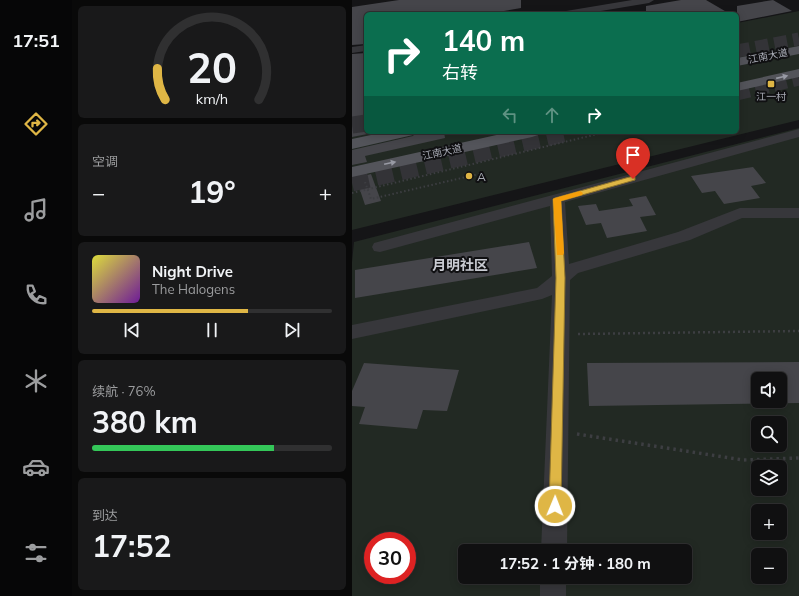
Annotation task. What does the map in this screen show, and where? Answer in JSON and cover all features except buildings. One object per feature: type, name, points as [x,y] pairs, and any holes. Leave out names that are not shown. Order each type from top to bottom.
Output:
[{"type":"main road","name":"江南大道","points":[[739,62],[799,50]]},
{"type":"main road","name":"江南大道","points":[[739,87],[799,72]]},
{"type":"main road","points":[[352,144],[398,134]]},
{"type":"main road","name":"江南大道","points":[[358,175],[524,134]]},
{"type":"street","points":[[578,12],[649,0]]},
{"type":"street","points":[[352,50],[364,48]]},
{"type":"street","points":[[380,248],[799,133]]},
{"type":"street","points":[[554,544],[561,278],[557,199]]},
{"type":"street","points":[[352,332],[542,293],[572,269],[684,236],[740,213],[799,213]]},
{"type":"street","points":[[553,584],[553,596]]},
{"type":"path","points":[[352,193],[598,134]]},
{"type":"path","points":[[358,175],[371,199],[479,174]]},
{"type":"path","points":[[559,334],[799,331]]},
{"type":"path","points":[[557,431],[743,460],[799,458]]},
{"type":"shaded area","points":[[799,11],[799,120],[352,230],[352,101],[364,128],[364,134],[739,134],[739,23]]},
{"type":"shaded area","points":[[799,128],[799,596],[352,596],[352,262],[354,242]]},
{"type":"tunnel","points":[[739,51],[799,39]]},
{"type":"tunnel","points":[[739,94],[799,79]]},
{"type":"tunnel","points":[[352,125],[364,123]]},
{"type":"tunnel","points":[[352,183],[562,134]]},
{"type":"slow traffic","points":[[560,253],[557,199],[580,193]]},
{"type":"place","name":"江一村","points":[[771,84]]},
{"type":"place","name":"A","points":[[469,176]]},
{"type":"district","name":"月明社区","points":[[460,265]]},
{"type":"route","points":[[555,506],[561,278],[557,199],[633,179]]}]
